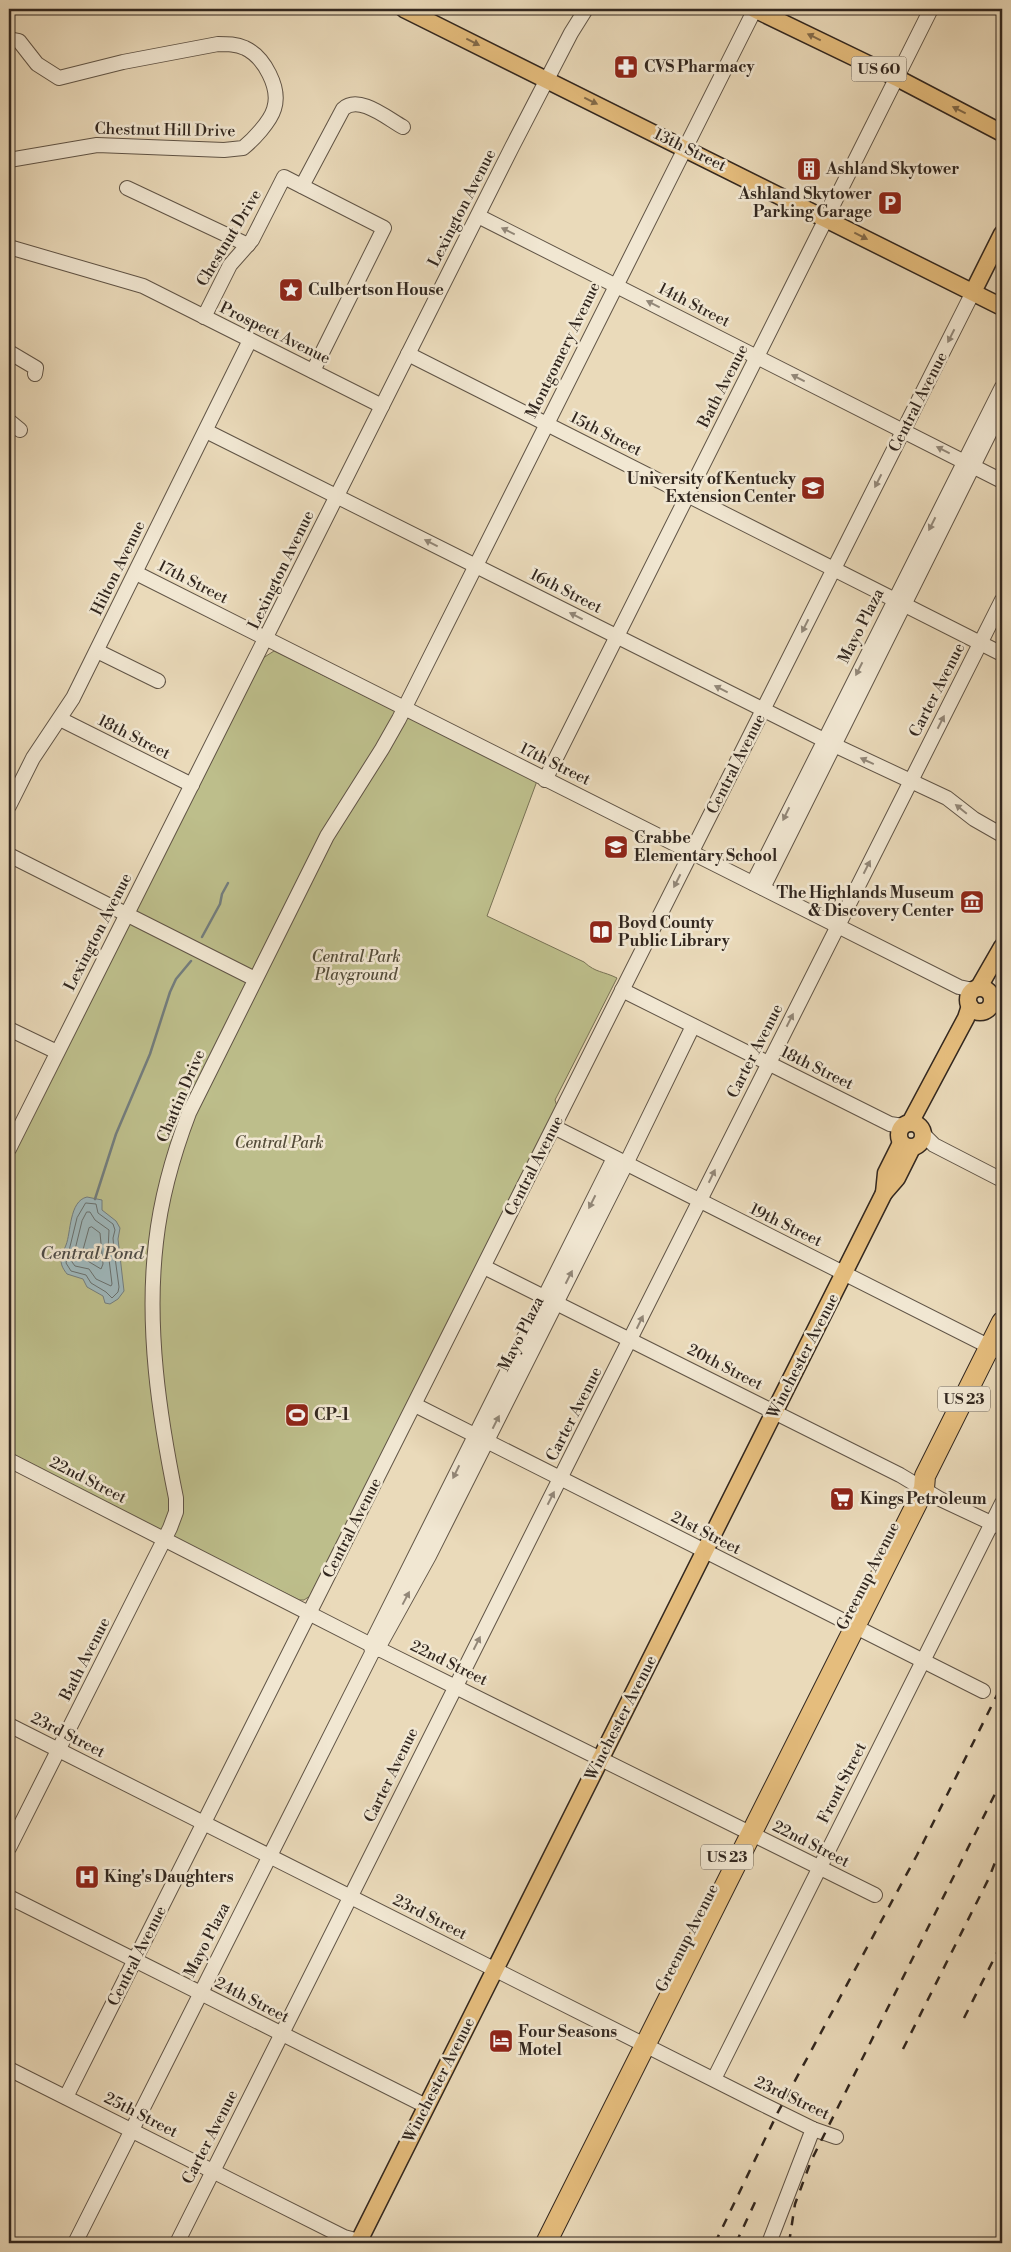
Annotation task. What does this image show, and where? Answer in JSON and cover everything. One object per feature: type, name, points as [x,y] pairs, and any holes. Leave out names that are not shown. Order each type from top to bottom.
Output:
[{"type":"highway","name":"Greenup Avenue","points":[[546,2243],[641,2042],[921,1483],[996,1350],[1002,1322]]},
{"type":"highway","name":"Greenup Avenue","points":[[534,2243],[641,2042]]},
{"type":"main road","name":"13th Street","points":[[404,9],[427,14],[547,79],[1002,307]]},
{"type":"main road","name":"US 60","points":[[755,9],[897,78],[1002,133]]},
{"type":"main road","name":"Central Avenue","points":[[973,292],[1002,234]]},
{"type":"main road","name":"Winchester Avenue","points":[[982,1000],[1002,947]]},
{"type":"main road","name":"Winchester Avenue","points":[[361,2243],[426,2106],[884,1193],[897,1178],[911,1135],[966,1018],[982,1000],[1002,966]]},
{"type":"street","name":"Lexington Avenue","points":[[9,1148],[547,79],[586,9]]},
{"type":"street","name":"Montgomery Avenue","points":[[404,708],[755,9]]},
{"type":"street","name":"Bath Avenue","points":[[545,780],[931,9]]},
{"type":"street","name":"Chestnut Hill Drive","points":[[9,39],[18,41],[38,64],[59,78],[123,62],[218,44],[234,44],[254,54],[267,70],[273,82],[275,100],[272,116],[243,148],[224,150],[97,145],[9,160]]},
{"type":"street","points":[[302,186],[343,109],[347,105],[352,103],[362,104],[403,127]]},
{"type":"street","name":"Chestnut Drive","points":[[204,317],[230,265],[248,245],[284,177],[302,186],[384,228],[312,371]]},
{"type":"street","points":[[127,188],[248,245]]},
{"type":"street","name":"14th Street","points":[[478,216],[1002,480]]},
{"type":"street","name":"Prospect Avenue","points":[[9,247],[143,286],[382,406]]},
{"type":"street","name":"Central Avenue","points":[[66,2098],[973,292]]},
{"type":"street","name":"Hilton Avenue","points":[[9,806],[33,758],[60,719],[97,651],[250,340]]},
{"type":"street","points":[[9,352],[36,368],[36,374]]},
{"type":"street","name":"15th Street","points":[[408,354],[1002,654]]},
{"type":"street","name":"Mayo Plaza","points":[[758,885],[969,463],[1002,387]]},
{"type":"street","name":"Mayo Plaza","points":[[969,463],[1002,408]]},
{"type":"street","name":"16th Street","points":[[206,431],[763,710],[947,798],[974,819],[1002,835]]},
{"type":"street","name":"17th Street","points":[[136,573],[545,780],[692,851],[982,1000]]},
{"type":"street","name":"Carter Avenue","points":[[177,2243],[455,1686],[561,1479],[768,1063],[1002,600]]},
{"type":"street","points":[[97,651],[158,681]]},
{"type":"street","name":"Chattin Drive","points":[[164,1539],[174,1520],[176,1506],[162,1427],[153,1326],[153,1278],[159,1221],[172,1162],[189,1113],[327,836],[382,749],[404,708]]},
{"type":"street","name":"18th Street","points":[[60,719],[192,785]]},
{"type":"street","points":[[9,855],[255,978]]},
{"type":"street","name":"18th Street","points":[[622,990],[1002,1180]]},
{"type":"street","name":"Mayo Plaza","points":[[75,2243],[620,1161],[693,1026]]},
{"type":"street","points":[[9,1029],[57,1052]]},
{"type":"street","name":"19th Street","points":[[554,1128],[996,1350]]},
{"type":"street","name":"20th Street","points":[[484,1267],[921,1483],[997,1525]]},
{"type":"street","name":"21st Street","points":[[415,1405],[983,1690]]},
{"type":"street","name":"22nd Street","points":[[9,1460],[310,1612],[374,1649],[455,1686],[875,1895]]},
{"type":"street","name":"Front Street","points":[[714,2079],[922,1661],[997,1525],[1002,1502]]},
{"type":"street","name":"Bath Avenue","points":[[9,1848],[164,1539]]},
{"type":"street","name":"23rd Street","points":[[9,1725],[813,2129],[836,2137]]},
{"type":"street","name":"24th Street","points":[[9,1897],[426,2106]]},
{"type":"street","name":"25th Street","points":[[9,2069],[213,2172],[361,2243]]},
{"type":"street","points":[[769,2243],[813,2129]]},
{"type":"green space","name":"Central Park","points":[[274,651],[537,781],[487,916],[584,962],[596,970],[617,978],[555,1100],[557,1106],[310,1596],[304,1600],[299,1600],[9,1454],[9,1164],[263,658]]},
{"type":"water","name":"Central Pond","points":[[87,1197],[102,1200],[102,1210],[116,1221],[120,1228],[118,1239],[124,1291],[118,1299],[110,1304],[105,1303],[103,1296],[87,1287],[83,1279],[67,1274],[61,1260],[68,1240],[74,1211],[77,1204]]},
{"type":"waterway","points":[[202,937],[220,904],[222,894],[228,883]]},
{"type":"waterway","points":[[95,1199],[116,1134],[150,1054],[170,992],[176,979],[191,961]]},
{"type":"railway","points":[[715,2243],[778,2112],[917,1855],[1002,1685]]},
{"type":"railway","points":[[789,2243],[795,2204],[811,2161],[1002,1780]]},
{"type":"railway","points":[[903,2049],[989,1878],[1002,1844]]},
{"type":"railway","points":[[964,2018],[1002,1943]]},
{"type":"railway","points":[[736,2243],[756,2200]]},
{"type":"place","name":"CVS Pharmacy","points":[[626,67]]},
{"type":"place","name":"Ashland Skytower","points":[[809,169]]},
{"type":"place","name":"Ashland Skytower Parking Garage","points":[[890,203]]},
{"type":"place","name":"Culbertson House","points":[[291,290]]},
{"type":"place","name":"University of Kentucky Extension Center","points":[[813,488]]},
{"type":"place","name":"Crabbe Elementary School","points":[[616,847]]},
{"type":"place","name":"The Highlands Museum & Discovery Center","points":[[972,902]]},
{"type":"place","name":"Boyd County Public Library","points":[[601,932]]},
{"type":"place","name":"CP-1","points":[[297,1415]]},
{"type":"place","name":"Kings Petroleum","points":[[842,1499]]},
{"type":"place","name":"King's Daughters","points":[[87,1877]]},
{"type":"place","name":"Four Seasons Motel","points":[[501,2041]]},
{"type":"park label","name":"Central Park Playground","points":[[356,966]]}]
